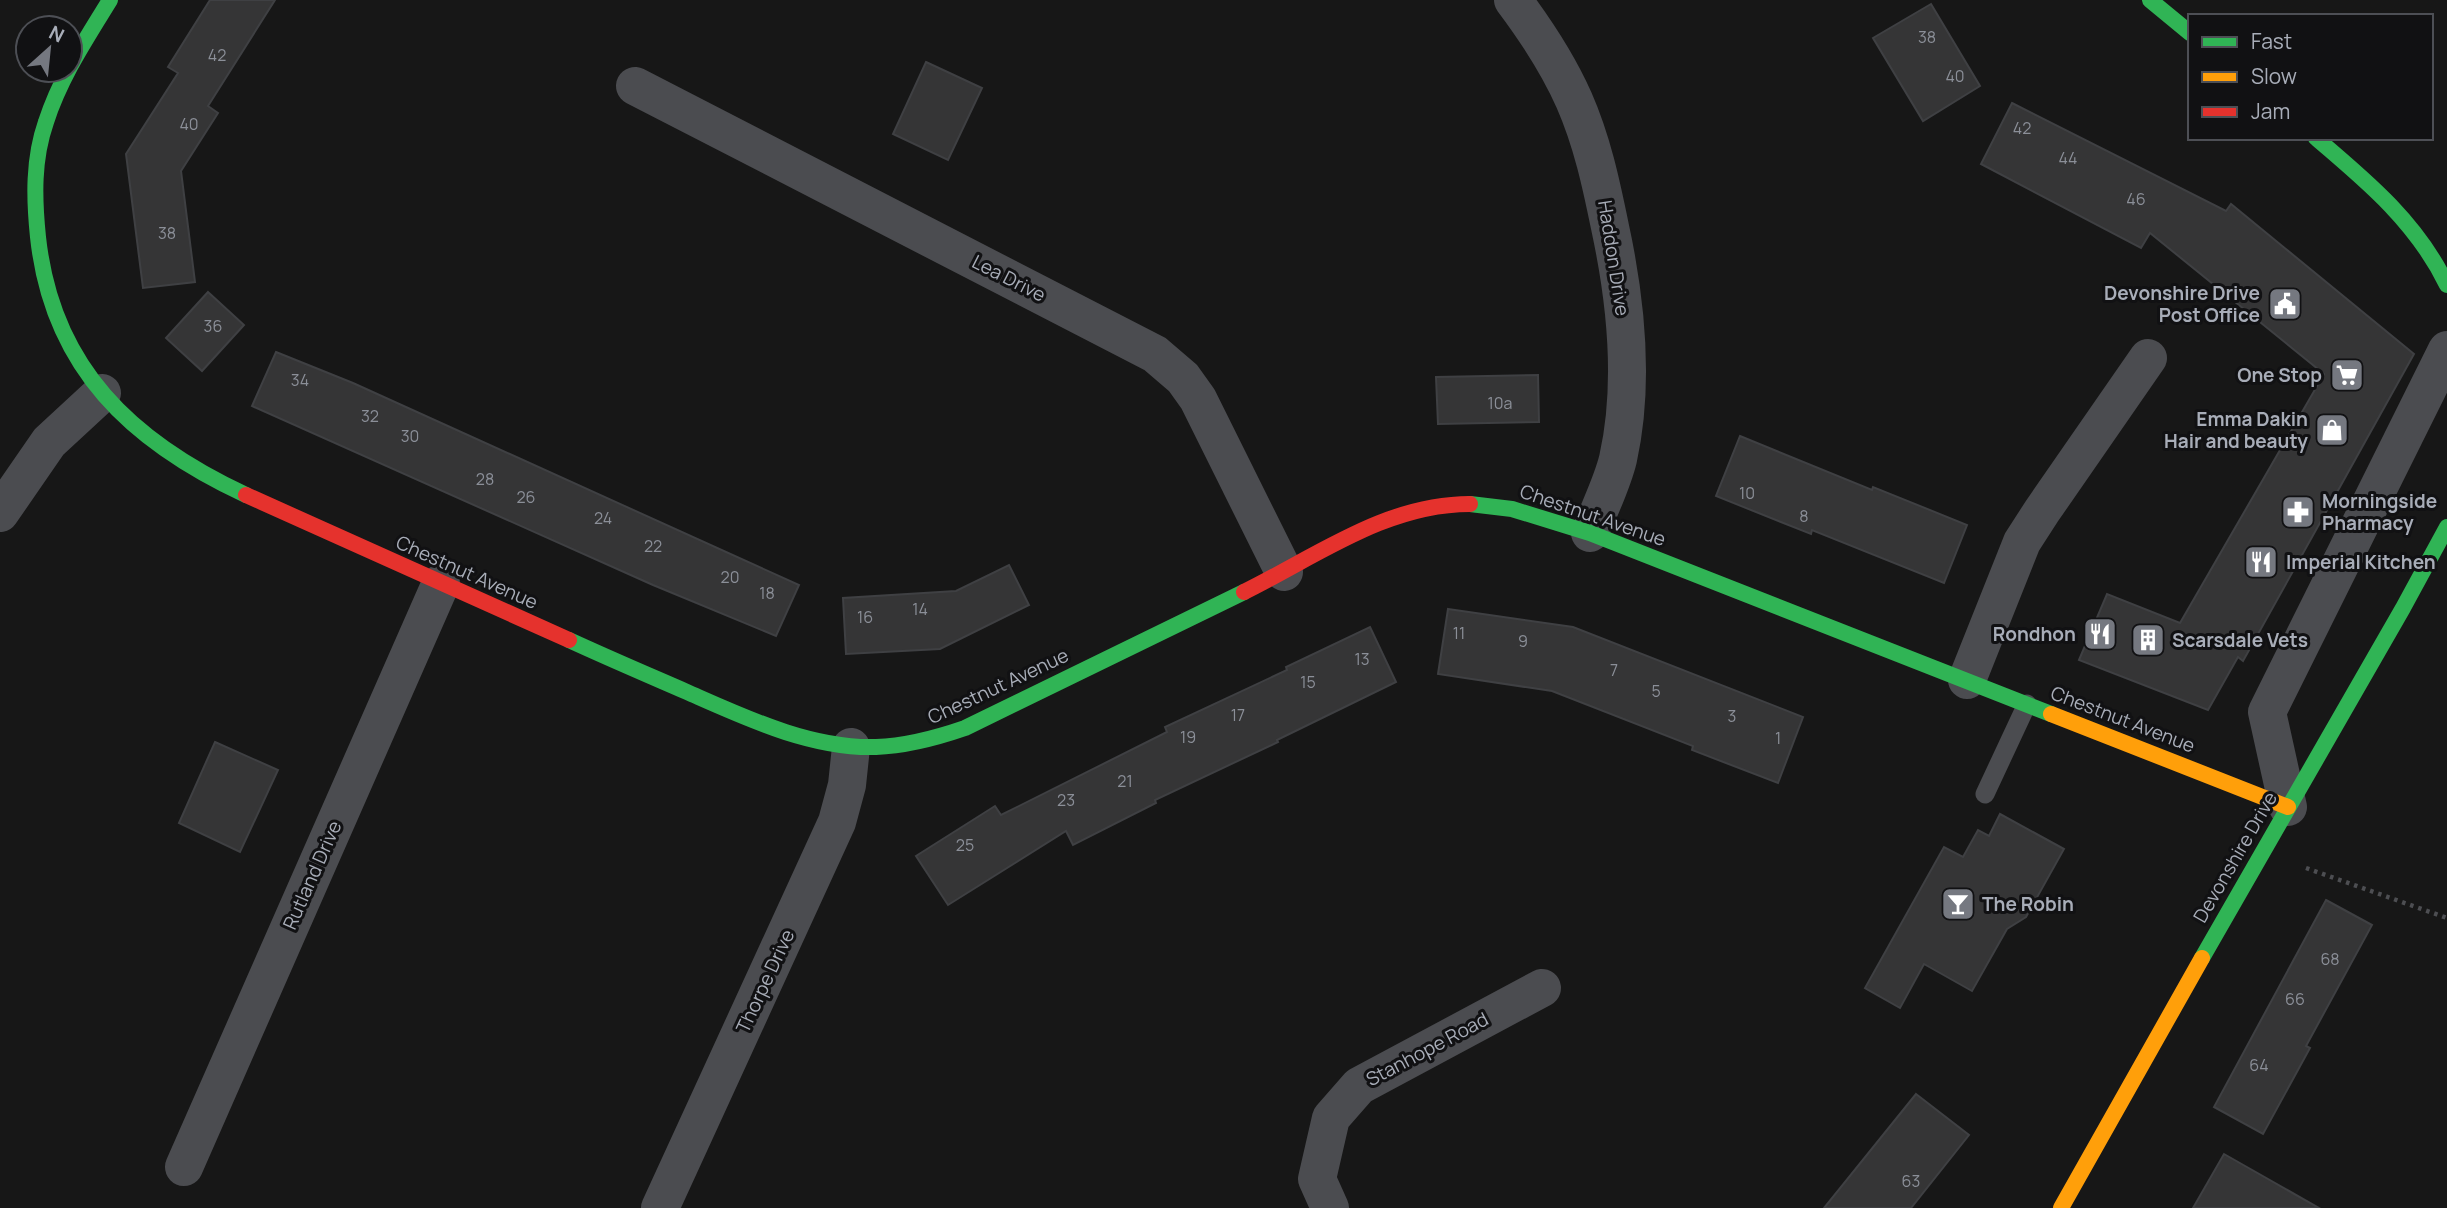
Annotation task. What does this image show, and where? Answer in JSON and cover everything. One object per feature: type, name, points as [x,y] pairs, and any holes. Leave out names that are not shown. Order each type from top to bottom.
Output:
[{"type":"street","name":"Chestnut Avenue","points":[[110,0],[56,98],[41,137],[34,193],[38,246],[53,309],[72,352],[102,393],[130,422],[167,453],[207,477],[735,713],[822,743],[851,747],[915,744],[965,728],[1284,572],[1362,529],[1428,506],[1482,504],[1514,508],[1590,533],[2288,807]]},
{"type":"street","name":"Haddon Drive","points":[[1513,0],[1543,41],[1574,101],[1594,157],[1618,264],[1624,313],[1625,406],[1617,459],[1590,533]]},
{"type":"street","points":[[2150,0],[2188,31]]},
{"type":"street","name":"Lea Drive","points":[[635,86],[1156,354],[1183,378],[1198,399],[1284,572]]},
{"type":"street","points":[[2318,140],[2376,190],[2414,228],[2447,285]]},
{"type":"street","points":[[2288,807],[2267,712],[2447,350]]},
{"type":"street","points":[[1968,680],[2022,542],[2148,358]]},
{"type":"street","points":[[0,513],[49,442],[102,393]]},
{"type":"street","name":"Devonshire Drive","points":[[2061,1208],[2397,620],[2447,527]]},
{"type":"street","name":"Rutland Drive","points":[[184,1167],[441,583]]},
{"type":"street","name":"Thorpe Drive","points":[[660,1208],[837,821],[847,785],[851,747]]},
{"type":"street","name":"Stanhope Road","points":[[1330,1208],[1317,1179],[1331,1118],[1359,1086],[1542,988]]},
{"type":"lane","points":[[1985,794],[2027,704]]},
{"type":"path","points":[[2262,853],[2447,918]]},
{"type":"building","points":[[210,0],[275,0],[208,106],[218,113],[181,171],[195,282],[143,288],[126,154],[178,73],[168,67]]},
{"type":"building","points":[[1931,4],[1980,86],[1923,121],[1873,38]]},
{"type":"building","points":[[926,62],[982,88],[948,160],[893,134]]},
{"type":"building","points":[[2012,103],[2226,211],[2231,204],[2414,354],[2243,661],[2238,657],[2208,710],[2079,660],[2107,594],[2180,623],[2324,374],[2150,233],[2141,248],[1981,164]]},
{"type":"building","points":[[208,292],[244,325],[202,371],[166,338]]},
{"type":"building","points":[[276,352],[353,383],[799,585],[776,636],[653,585],[252,406]]},
{"type":"building","points":[[1538,375],[1539,422],[1438,424],[1436,377]]},
{"type":"building","points":[[1740,436],[1967,525],[1944,583],[1812,530],[1811,534],[1716,496]]},
{"type":"building","points":[[1009,565],[1029,605],[940,649],[846,654],[843,598],[956,591]]},
{"type":"building","points":[[1448,609],[1573,627],[1803,717],[1778,783],[1692,750],[1693,746],[1552,691],[1438,674]]},
{"type":"building","points":[[1370,627],[1396,682],[1277,740],[1278,742],[1155,800],[1156,803],[1073,845],[1066,831],[948,905],[916,856],[995,806],[1001,815],[1167,732],[1165,727],[1287,670],[1286,667]]},
{"type":"building","points":[[215,742],[278,770],[240,852],[179,823]]},
{"type":"building","points":[[2000,814],[2064,849],[2026,917],[2007,929],[1972,991],[1924,964],[1900,1008],[1865,988],[1944,847],[1963,857],[1978,830],[1989,836]]},
{"type":"building","points":[[2326,900],[2372,925],[2306,1046],[2310,1048],[2263,1134],[2214,1107]]},
{"type":"building","points":[[1916,1094],[1969,1135],[1911,1208],[1824,1208]]},
{"type":"building","points":[[2224,1154],[2319,1208],[2193,1208]]},
{"type":"traffic: fast","points":[[110,0],[66,74],[42,136],[37,164],[36,208],[46,284],[60,325],[80,362],[104,395],[134,425],[167,451],[246,495]]},
{"type":"traffic: fast","points":[[2150,0],[2188,31]]},
{"type":"traffic: fast","points":[[2318,140],[2406,223],[2435,263],[2447,285]]},
{"type":"traffic: fast","points":[[1470,504],[1512,509],[1590,533],[2051,714]]},
{"type":"traffic: fast","points":[[2202,958],[2447,527]]},
{"type":"traffic: fast","points":[[569,640],[779,730],[827,743],[876,747],[921,741],[965,728],[1244,592]]},
{"type":"traffic: slow","points":[[2051,714],[2288,807]]},
{"type":"traffic: slow","points":[[2061,1208],[2202,958]]},
{"type":"traffic: jam","points":[[246,495],[569,640]]},
{"type":"traffic: jam","points":[[1244,592],[1325,548],[1381,522],[1439,506],[1470,504]]},
{"type":"place","name":"Devonshire Drive Post Office","points":[[2285,304]]},
{"type":"place","name":"One Stop","points":[[2347,375]]},
{"type":"place","name":"Emma Dakin Hair and beauty","points":[[2332,430]]},
{"type":"place","name":"Morningside Pharmacy","points":[[2298,512]]},
{"type":"place","name":"Imperial Kitchen","points":[[2261,562]]},
{"type":"place","name":"Rondhon","points":[[2100,634]]},
{"type":"place","name":"Scarsdale Vets","points":[[2148,640]]},
{"type":"place","name":"The Robin","points":[[1958,904]]}]
